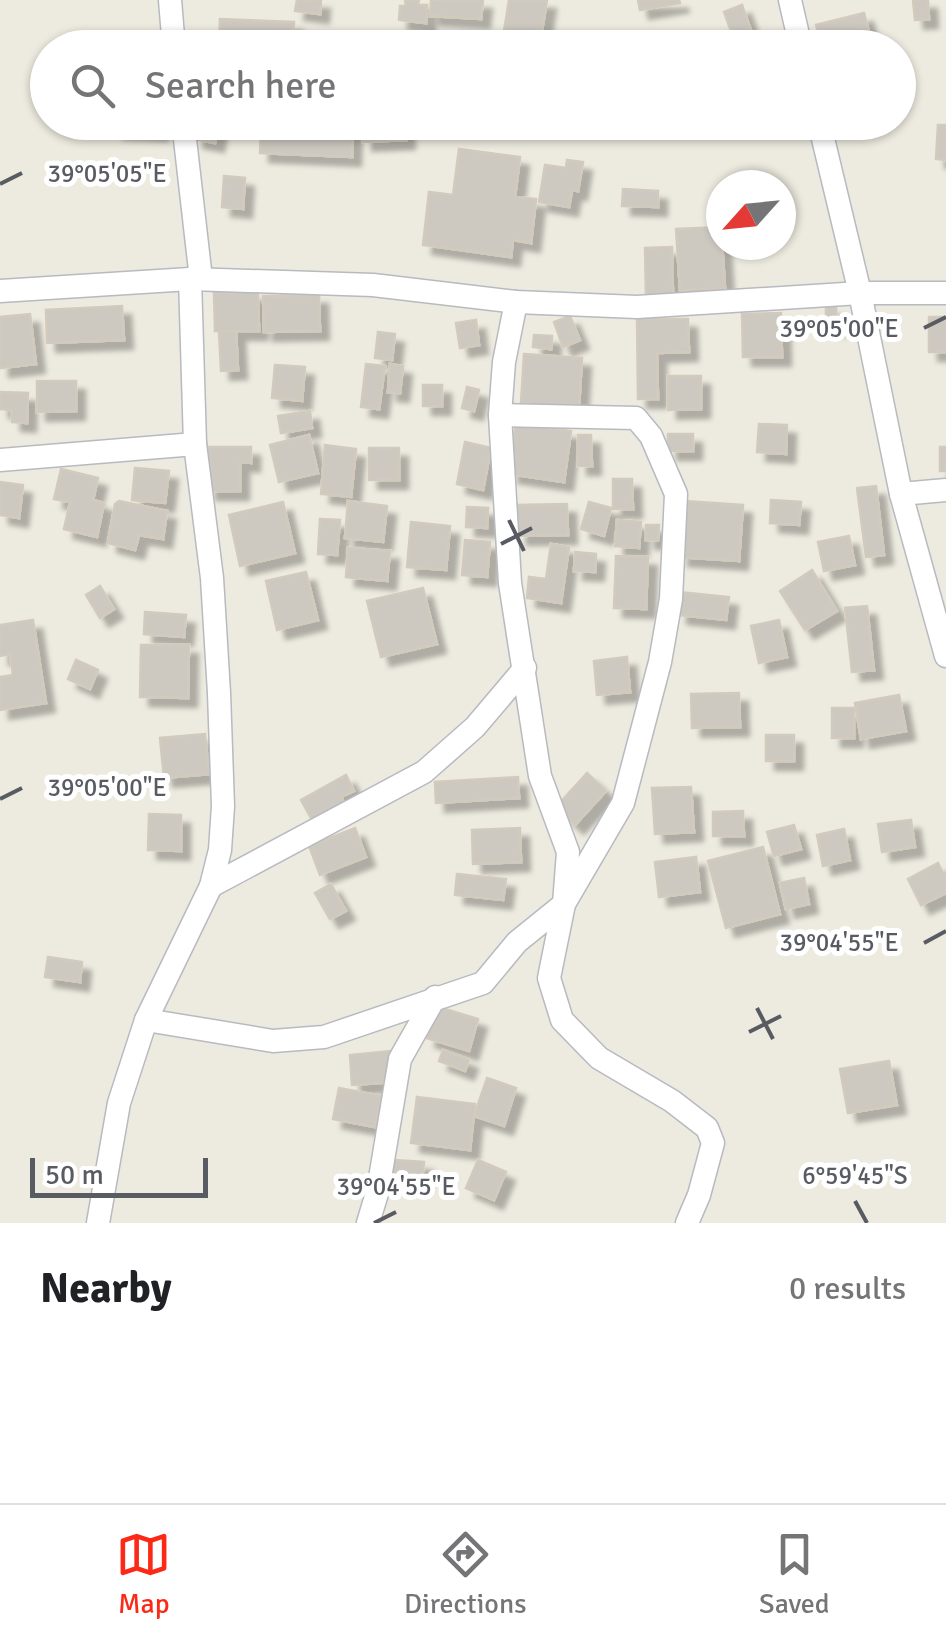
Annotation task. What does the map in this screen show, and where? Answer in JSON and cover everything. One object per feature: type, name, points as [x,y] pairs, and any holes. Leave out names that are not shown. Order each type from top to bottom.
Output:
[{"type":"street","points":[[170,0],[172,30]]},
{"type":"street","points":[[790,0],[797,30]]},
{"type":"street","points":[[98,1223],[119,1103],[146,1020],[211,886],[220,850],[223,806],[212,578],[196,444],[195,279],[183,140]]},
{"type":"street","points":[[824,140],[901,494],[946,656]]},
{"type":"street","points":[[0,292],[195,279],[373,286],[516,302],[637,307],[860,292],[946,293]]},
{"type":"street","points":[[516,302],[504,362],[500,414],[510,583],[540,776],[568,852],[564,904],[549,978],[562,1020],[600,1058],[672,1100],[707,1128],[713,1143],[700,1195],[687,1223]]},
{"type":"street","points":[[146,1020],[273,1041],[324,1036],[483,983],[517,942],[564,904],[623,803],[660,662],[671,599],[676,494],[651,436],[636,418],[500,414]]},
{"type":"street","points":[[0,460],[196,444]]},
{"type":"street","points":[[901,494],[946,490]]},
{"type":"street","points":[[211,886],[424,772],[476,727],[525,668]]},
{"type":"street","points":[[368,1223],[378,1190],[400,1059],[435,997]]},
{"type":"building","points":[[297,0],[321,0],[320,14],[295,11]]},
{"type":"building","points":[[405,0],[419,0],[418,5],[427,5],[426,23],[399,20],[400,6],[406,6]]},
{"type":"building","points":[[431,0],[483,0],[481,19],[430,16]]},
{"type":"building","points":[[509,0],[547,0],[542,30],[504,30]]},
{"type":"building","points":[[638,0],[679,0],[680,3],[640,10]]},
{"type":"building","points":[[913,0],[928,0],[929,19],[915,20]]},
{"type":"building","points":[[742,5],[751,30],[731,30],[724,12]]},
{"type":"building","points":[[864,13],[868,30],[817,30],[816,25]]},
{"type":"building","points":[[220,19],[294,22],[294,30],[220,30]]},
{"type":"building","points":[[938,125],[946,125],[946,160],[936,159]]},
{"type":"building","points":[[260,140],[352,140],[352,157],[260,153]]},
{"type":"building","points":[[459,149],[520,157],[515,197],[536,199],[531,243],[513,240],[511,257],[423,245],[429,192],[453,195]]},
{"type":"building","points":[[567,160],[583,162],[578,191],[572,190],[569,207],[539,202],[545,165],[566,168]]},
{"type":"building","points":[[224,176],[245,178],[243,209],[222,207]]},
{"type":"building","points":[[623,189],[658,191],[658,207],[622,206]]},
{"type":"building","points":[[706,228],[706,260],[723,260],[725,288],[680,290],[676,229]]},
{"type":"building","points":[[672,247],[673,296],[646,296],[645,248]]},
{"type":"building","points":[[258,292],[259,331],[215,331],[214,293]]},
{"type":"building","points":[[319,295],[320,331],[264,332],[263,296]]},
{"type":"building","points":[[122,306],[124,340],[47,343],[46,310]]},
{"type":"building","points":[[826,307],[836,307],[837,327],[826,327]]},
{"type":"building","points":[[781,313],[782,357],[743,357],[742,314]]},
{"type":"building","points":[[30,314],[36,364],[0,368],[0,317]]},
{"type":"building","points":[[570,316],[580,340],[563,347],[554,322]]},
{"type":"building","points":[[929,317],[946,317],[946,352],[929,352]]},
{"type":"building","points":[[637,319],[688,319],[689,352],[657,353],[658,399],[638,399]]},
{"type":"building","points":[[476,320],[479,345],[460,348],[456,323]]},
{"type":"building","points":[[236,331],[238,370],[221,371],[219,332]]},
{"type":"building","points":[[378,332],[395,334],[392,360],[375,358]]},
{"type":"building","points":[[534,335],[552,336],[551,349],[533,347]]},
{"type":"building","points":[[524,354],[582,358],[579,407],[521,403]]},
{"type":"building","points":[[366,364],[385,366],[379,409],[361,407]]},
{"type":"building","points":[[390,364],[403,366],[400,393],[388,392]]},
{"type":"building","points":[[275,365],[305,367],[302,401],[272,398]]},
{"type":"building","points":[[668,376],[701,376],[701,409],[668,410]]},
{"type":"building","points":[[37,381],[76,381],[76,411],[37,412]]},
{"type":"building","points":[[423,385],[442,385],[442,406],[423,406]]},
{"type":"building","points":[[467,387],[479,390],[474,411],[462,408]]},
{"type":"building","points":[[0,392],[28,393],[27,423],[12,422],[12,410],[0,409]]},
{"type":"building","points":[[310,411],[312,428],[281,433],[278,416]]},
{"type":"building","points":[[516,424],[571,431],[564,482],[509,474]]},
{"type":"building","points":[[759,424],[787,425],[786,454],[757,452]]},
{"type":"building","points":[[668,434],[693,434],[693,451],[668,451]]},
{"type":"building","points":[[309,435],[318,473],[279,482],[270,445]]},
{"type":"building","points":[[578,435],[591,435],[592,466],[578,466]]},
{"type":"building","points":[[465,442],[491,448],[483,490],[457,484]]},
{"type":"building","points":[[325,445],[356,449],[351,497],[321,494]]},
{"type":"building","points":[[207,447],[251,447],[251,463],[240,462],[240,491],[207,491]]},
{"type":"building","points":[[940,447],[946,447],[946,471],[940,471]]},
{"type":"building","points":[[369,448],[399,448],[399,480],[369,480]]},
{"type":"building","points":[[135,468],[169,471],[165,503],[132,500]]},
{"type":"building","points":[[61,469],[98,478],[93,500],[104,503],[97,537],[64,529],[70,502],[54,499]]},
{"type":"building","points":[[613,479],[632,479],[633,509],[613,509]]},
{"type":"building","points":[[0,482],[23,485],[19,518],[0,515]]},
{"type":"building","points":[[876,486],[884,555],[866,557],[857,488]]},
{"type":"building","points":[[771,500],[801,502],[799,525],[770,523]]},
{"type":"building","points":[[119,501],[167,511],[163,539],[139,535],[135,550],[108,543],[115,504]]},
{"type":"building","points":[[348,501],[387,506],[383,542],[345,538]]},
{"type":"building","points":[[684,501],[743,505],[739,561],[679,557]]},
{"type":"building","points":[[283,502],[295,553],[240,566],[229,515]]},
{"type":"building","points":[[589,502],[611,508],[604,536],[581,529]]},
{"type":"building","points":[[567,504],[568,535],[518,536],[517,505]]},
{"type":"building","points":[[467,507],[488,508],[487,528],[466,527]]},
{"type":"building","points":[[320,519],[340,520],[337,555],[318,554]]},
{"type":"building","points":[[617,520],[641,522],[639,548],[615,546]]},
{"type":"building","points":[[411,522],[450,526],[446,570],[407,567]]},
{"type":"building","points":[[646,525],[659,525],[658,540],[646,540]]},
{"type":"building","points":[[849,536],[855,565],[824,571],[818,542]]},
{"type":"building","points":[[465,540],[490,542],[487,577],[462,575]]},
{"type":"building","points":[[551,544],[569,547],[561,603],[527,598],[529,577],[546,579]]},
{"type":"building","points":[[348,548],[390,551],[387,581],[346,577]]},
{"type":"building","points":[[575,552],[596,554],[595,572],[574,571]]},
{"type":"building","points":[[616,556],[648,557],[646,609],[614,608]]},
{"type":"building","points":[[812,570],[837,611],[805,630],[780,591]]},
{"type":"building","points":[[306,572],[318,620],[277,630],[266,581]]},
{"type":"building","points":[[100,586],[114,609],[100,618],[86,595]]},
{"type":"building","points":[[423,588],[437,644],[381,657],[367,601]]},
{"type":"building","points":[[679,592],[729,597],[726,620],[678,615]]},
{"type":"building","points":[[867,606],[874,670],[852,672],[845,608]]},
{"type":"building","points":[[145,612],[186,615],[184,637],[144,634]]},
{"type":"building","points":[[33,620],[46,703],[0,710],[0,677],[13,675],[10,654],[0,656],[0,625]]},
{"type":"building","points":[[779,620],[787,657],[759,663],[751,626]]},
{"type":"building","points":[[141,645],[189,645],[188,698],[140,697]]},
{"type":"building","points":[[627,657],[630,692],[597,695],[594,661]]},
{"type":"building","points":[[76,660],[98,670],[90,689],[68,679]]},
{"type":"building","points":[[739,693],[740,727],[692,728],[691,694]]},
{"type":"building","points":[[899,695],[906,731],[861,739],[855,703]]},
{"type":"building","points":[[832,708],[854,708],[854,738],[832,738]]},
{"type":"building","points":[[205,734],[209,774],[164,778],[160,738]]},
{"type":"building","points":[[766,735],[794,735],[794,761],[766,761]]},
{"type":"building","points":[[587,773],[606,791],[575,825],[556,807]]},
{"type":"building","points":[[346,775],[354,791],[341,797],[346,806],[314,823],[301,800]]},
{"type":"building","points":[[518,777],[519,798],[436,803],[435,782]]},
{"type":"building","points":[[691,787],[694,832],[655,834],[652,788]]},
{"type":"building","points":[[743,811],[744,836],[713,836],[713,812]]},
{"type":"building","points":[[149,814],[181,815],[181,851],[148,850]]},
{"type":"building","points":[[911,820],[915,847],[882,852],[878,824]]},
{"type":"building","points":[[794,825],[801,849],[774,856],[767,832]]},
{"type":"building","points":[[355,828],[366,857],[320,875],[309,846]]},
{"type":"building","points":[[520,828],[521,862],[473,864],[472,830]]},
{"type":"building","points":[[844,829],[850,860],[823,866],[817,835]]},
{"type":"building","points":[[763,847],[780,914],[726,928],[708,861]]},
{"type":"building","points":[[696,857],[700,892],[659,897],[655,862]]},
{"type":"building","points":[[938,863],[946,879],[946,893],[921,905],[908,879]]},
{"type":"building","points":[[457,874],[506,879],[503,900],[455,895]]},
{"type":"building","points":[[804,878],[809,904],[786,909],[780,883]]},
{"type":"building","points":[[331,884],[346,911],[330,919],[315,893]]},
{"type":"building","points":[[48,957],[82,962],[80,982],[45,977]]},
{"type":"building","points":[[435,1006],[478,1019],[469,1051],[426,1038]]},
{"type":"building","points":[[443,1050],[469,1060],[465,1071],[439,1061]]},
{"type":"building","points":[[390,1051],[393,1082],[352,1085],[350,1055]]},
{"type":"building","points":[[889,1061],[897,1105],[848,1113],[840,1069]]},
{"type":"building","points":[[487,1078],[516,1088],[504,1126],[474,1116]]},
{"type":"building","points":[[339,1088],[381,1096],[375,1127],[333,1119]]},
{"type":"building","points":[[417,1097],[475,1104],[470,1150],[411,1143]]},
{"type":"building","points":[[394,1160],[424,1162],[422,1180],[392,1178]]},
{"type":"building","points":[[478,1160],[506,1172],[494,1200],[466,1188]]}]
